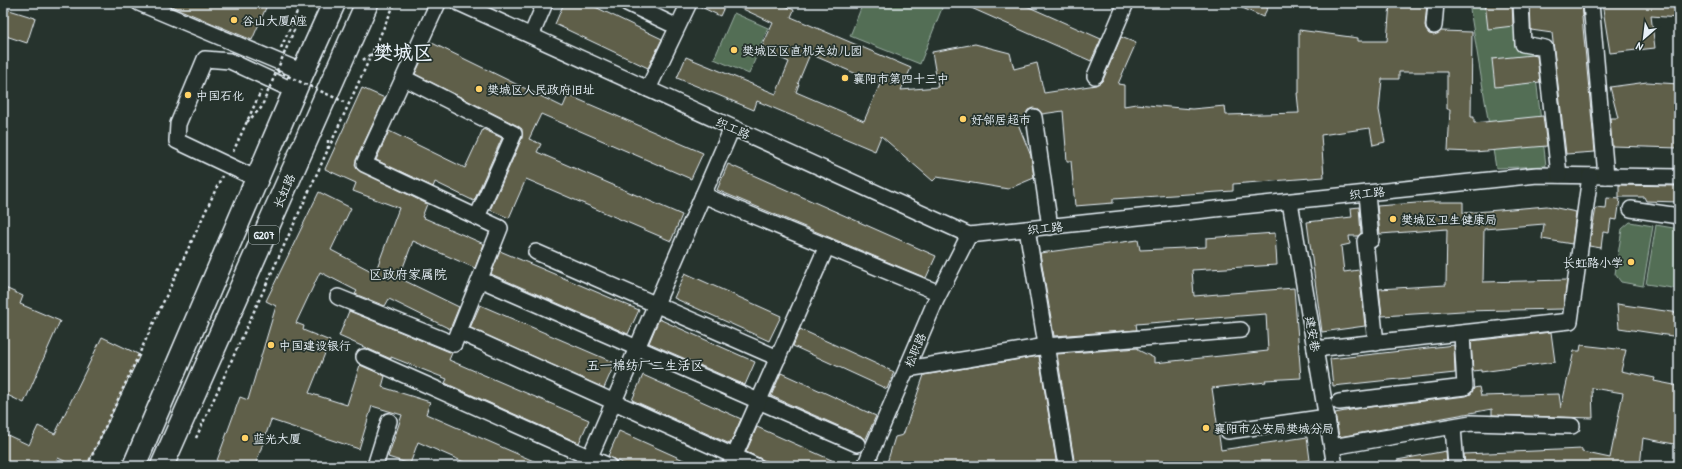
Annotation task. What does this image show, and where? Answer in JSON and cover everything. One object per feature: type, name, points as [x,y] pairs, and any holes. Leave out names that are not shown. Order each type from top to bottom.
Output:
[{"type":"highway","name":"G207","points":[[134,466],[300,77],[334,3]]},
{"type":"highway","name":"长虹路","points":[[162,466],[367,3]]},
{"type":"street","points":[[139,3],[273,70],[288,88],[300,77]]},
{"type":"street","points":[[338,297],[454,344],[500,228],[364,164],[438,3]]},
{"type":"street","name":"织工路","points":[[459,3],[969,235],[1537,175],[1679,177]]},
{"type":"street","points":[[534,29],[545,3]]},
{"type":"street","points":[[628,3],[670,24]]},
{"type":"street","points":[[648,89],[689,3]]},
{"type":"street","points":[[1095,76],[1126,3]]},
{"type":"street","points":[[1434,26],[1436,3]]},
{"type":"street","points":[[1521,3],[1523,44],[1545,48],[1559,175]]},
{"type":"street","points":[[1591,3],[1606,176]]},
{"type":"street","points":[[252,189],[255,178],[177,141],[178,124],[205,59],[230,61],[300,77]]},
{"type":"street","points":[[404,78],[514,134],[477,217]]},
{"type":"street","points":[[1034,117],[1050,227]]},
{"type":"street","points":[[588,462],[732,128]]},
{"type":"street","points":[[1315,349],[1570,321],[1590,176]]},
{"type":"street","points":[[1366,193],[1371,240],[1365,241],[1376,343]]},
{"type":"street","points":[[703,195],[932,290]]},
{"type":"street","name":"建安巷","points":[[1290,202],[1335,466]]},
{"type":"street","points":[[1631,209],[1679,216]]},
{"type":"street","points":[[1027,229],[1066,466]]},
{"type":"street","name":"松职路","points":[[865,466],[936,300],[969,235]]},
{"type":"street","points":[[732,461],[827,246]]},
{"type":"street","points":[[536,252],[778,358]]},
{"type":"street","points":[[486,282],[857,444]]},
{"type":"street","points":[[907,369],[1046,346],[1241,330]]},
{"type":"street","points":[[1340,402],[1464,387],[1462,334]]},
{"type":"street","points":[[468,336],[614,402],[732,461],[756,466]]},
{"type":"street","points":[[364,357],[588,462],[609,466]]},
{"type":"street","points":[[1228,431],[1327,417]]},
{"type":"street","points":[[375,466],[389,421]]},
{"type":"street","points":[[1332,447],[1471,424],[1572,426]]},
{"type":"street","points":[[1453,427],[1456,466]]},
{"type":"path","points":[[247,122],[261,108],[273,70],[301,3]]},
{"type":"path","points":[[195,440],[395,3]]},
{"type":"path","points":[[87,466],[247,122],[295,28],[296,15]]},
{"type":"path","points":[[273,70],[344,102]]},
{"type":"green space","points":[[863,3],[944,3],[920,64],[850,36]]},
{"type":"green space","points":[[1469,3],[1516,3],[1533,51],[1546,166],[1496,168]]},
{"type":"green space","points":[[734,13],[768,28],[749,74],[714,59]]},
{"type":"green space","points":[[1630,222],[1653,226],[1643,286],[1621,282],[1615,274],[1622,229]]},
{"type":"green space","points":[[1656,225],[1679,229],[1679,289],[1646,284]]},
{"type":"building","points":[[164,3],[268,3],[252,40]]},
{"type":"building","points":[[564,3],[587,3],[662,39],[648,68],[555,24]]},
{"type":"building","points":[[698,3],[726,3],[720,16],[697,5]]},
{"type":"building","points":[[730,3],[779,3],[794,10],[791,17],[911,68],[901,90],[938,87],[932,52],[975,44],[1010,53],[1014,69],[1037,63],[1044,93],[1096,85],[1103,80],[1121,37],[1136,43],[1118,84],[1124,85],[1124,106],[1136,104],[1192,109],[1225,106],[1226,115],[1299,113],[1297,93],[1299,93],[1299,30],[1358,38],[1358,41],[1387,41],[1390,3],[1427,3],[1425,26],[1429,34],[1434,35],[1441,31],[1472,32],[1471,117],[1474,117],[1474,123],[1543,116],[1547,146],[1474,152],[1448,151],[1450,109],[1447,109],[1447,72],[1399,72],[1399,79],[1382,79],[1379,110],[1385,142],[1373,145],[1370,128],[1321,135],[1324,177],[1233,184],[1233,191],[1113,199],[1113,203],[1075,206],[1071,161],[1067,161],[1063,111],[1042,114],[1038,109],[1033,108],[1028,110],[1025,117],[1016,119],[1031,156],[1034,178],[1008,189],[937,177],[933,181],[881,136],[875,151],[757,101],[754,110],[677,78],[686,57],[776,94],[789,62],[761,49],[773,23]],"holes":[[[810,54],[880,84],[864,121],[796,92],[798,83]]]},
{"type":"building","points":[[960,3],[1020,3],[1101,39],[1091,61]]},
{"type":"building","points":[[1231,3],[1270,3],[1263,17]]},
{"type":"building","points":[[1485,3],[1512,3],[1513,26],[1488,29]]},
{"type":"building","points":[[1530,3],[1582,3],[1582,17],[1595,152],[1566,154],[1552,33],[1531,30]]},
{"type":"building","points":[[1602,3],[1679,3],[1679,18],[1651,16],[1655,48],[1610,53]]},
{"type":"building","points":[[3,8],[35,18],[27,43],[3,35]]},
{"type":"building","points":[[430,42],[563,107],[568,95],[703,153],[691,179],[541,114],[529,139],[541,144],[537,152],[682,215],[671,241],[526,179],[509,218],[490,210],[522,138],[522,129],[415,74]]},
{"type":"building","points":[[1532,55],[1537,56],[1540,82],[1495,87],[1492,59]]},
{"type":"building","points":[[1647,82],[1679,84],[1679,148],[1612,146],[1610,118],[1618,118],[1610,87]]},
{"type":"building","points":[[362,88],[385,98],[356,160],[355,165],[357,169],[427,204],[422,217],[484,244],[475,268],[413,241],[399,278],[459,307],[450,329],[389,299],[385,306],[355,294],[357,291],[320,272],[296,323],[304,326],[303,330],[330,341],[309,393],[347,405],[360,365],[385,376],[382,387],[430,402],[426,414],[545,466],[473,466],[418,442],[410,464],[388,457],[402,415],[372,406],[359,449],[271,420],[255,466],[215,466],[240,397],[248,400],[276,306],[266,301],[319,192],[351,208],[331,250],[375,273],[399,208],[353,191],[356,183],[325,169]]},
{"type":"building","points":[[483,129],[502,138],[474,201],[435,182],[433,187],[376,160],[389,131],[465,168]]},
{"type":"building","points":[[728,164],[936,256],[926,278],[717,190]]},
{"type":"building","points":[[1619,185],[1679,186],[1679,202],[1646,201],[1644,197],[1619,197]]},
{"type":"building","points":[[1607,198],[1620,199],[1617,220],[1611,219],[1609,233],[1603,232],[1601,248],[1589,246],[1596,208],[1606,209]]},
{"type":"building","points":[[1430,202],[1463,202],[1463,213],[1547,206],[1576,212],[1572,244],[1542,239],[1544,224],[1484,229],[1483,282],[1567,280],[1563,309],[1462,311],[1382,316],[1379,289],[1446,285],[1447,229],[1380,234],[1377,206]]},
{"type":"building","points":[[1359,207],[1361,233],[1358,236],[1349,236],[1350,244],[1341,246],[1344,272],[1359,270],[1365,326],[1322,332],[1307,222],[1352,217],[1351,208]]},
{"type":"building","points":[[1275,233],[1277,265],[1192,270],[1194,296],[1294,288],[1301,378],[1265,380],[1266,382],[1212,388],[1221,450],[1307,437],[1310,460],[1269,466],[1075,466],[1057,354],[1138,348],[1138,350],[1154,358],[1154,363],[1268,351],[1266,314],[1136,324],[1137,330],[1054,336],[1040,253],[1138,240],[1140,250],[1206,247],[1206,238]]},
{"type":"building","points":[[500,251],[639,310],[628,334],[491,274]]},
{"type":"building","points":[[685,273],[781,316],[769,341],[674,298]]},
{"type":"building","points":[[3,287],[23,296],[20,304],[60,321],[24,403],[3,393]]},
{"type":"building","points":[[1617,304],[1679,313],[1679,337],[1619,328]]},
{"type":"building","points":[[480,305],[615,363],[604,388],[470,328]]},
{"type":"building","points":[[349,311],[452,353],[449,360],[589,420],[579,443],[445,383],[447,379],[391,357],[391,359],[339,336]]},
{"type":"building","points":[[659,319],[755,362],[745,385],[649,343]]},
{"type":"building","points":[[800,329],[894,372],[887,389],[793,346]]},
{"type":"building","points":[[1551,332],[1555,362],[1481,372],[1481,370],[1473,371],[1471,341]]},
{"type":"building","points":[[102,337],[140,355],[87,466],[75,466],[58,458],[54,466],[3,466],[3,433],[29,445],[38,426],[55,434]]},
{"type":"building","points":[[1454,345],[1455,373],[1333,386],[1330,359]]},
{"type":"building","points":[[1581,345],[1626,350],[1621,371],[1655,378],[1654,381],[1679,386],[1679,445],[1643,438],[1640,466],[1465,466],[1464,454],[1582,449],[1582,452],[1610,458],[1623,393],[1592,388],[1593,418],[1492,415],[1492,409],[1339,437],[1335,413],[1361,408],[1466,396],[1471,394],[1474,388],[1479,387],[1481,396],[1559,394],[1561,408],[1574,351],[1580,351]]},
{"type":"building","points":[[1039,356],[1057,466],[886,466],[895,437],[903,435],[924,375]]},
{"type":"building","points":[[781,373],[876,416],[865,441],[861,436],[771,396]]},
{"type":"building","points":[[643,375],[741,419],[730,444],[632,400]]},
{"type":"building","points":[[757,427],[845,466],[777,466],[746,452]]},
{"type":"building","points":[[619,431],[697,466],[629,466],[615,460],[608,456]]},
{"type":"building","points":[[1446,451],[1447,466],[1398,466],[1397,460]]},
{"type":"place","name":"谷山大厦A座","points":[[234,20]]},
{"type":"place","name":"樊城区区直机关幼儿园","points":[[734,50]]},
{"type":"place","name":"襄阳市第四十三中","points":[[845,78]]},
{"type":"place","name":"樊城区人民政府旧址","points":[[479,89]]},
{"type":"place","name":"中国石化","points":[[188,95]]},
{"type":"place","name":"好邻居超市","points":[[963,119]]},
{"type":"place","name":"樊城区卫生健康局","points":[[1393,219]]},
{"type":"place","name":"长虹路小学","points":[[1631,262]]},
{"type":"place","name":"中国建设银行","points":[[271,345]]},
{"type":"place","name":"襄阳市公安局樊城分局","points":[[1206,428]]},
{"type":"place","name":"蓝光大厦","points":[[245,438]]},
{"type":"district","name":"樊城区","points":[[403,51]]},
{"type":"district","name":"区政府家属院","points":[[408,274]]},
{"type":"district","name":"五一棉纺厂二生活区","points":[[645,365]]}]
